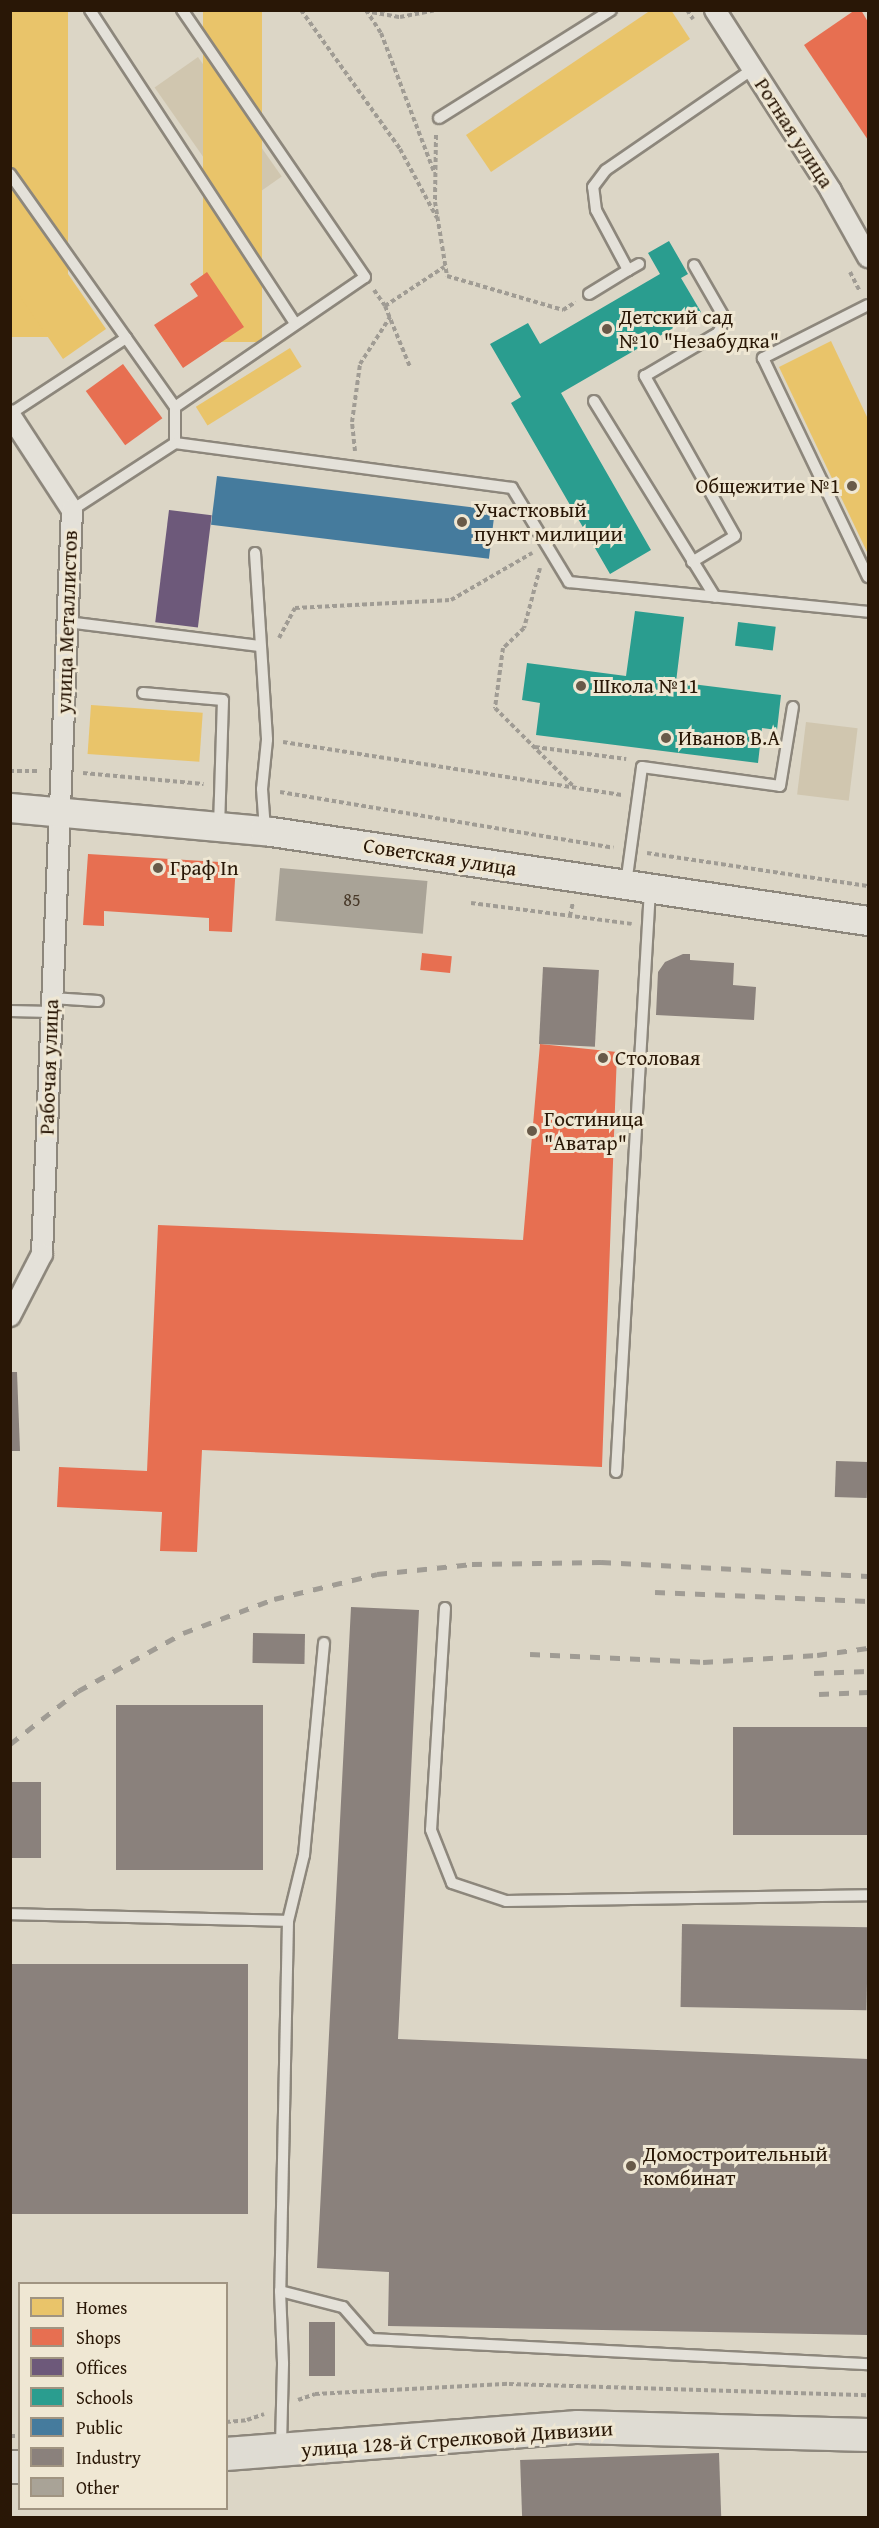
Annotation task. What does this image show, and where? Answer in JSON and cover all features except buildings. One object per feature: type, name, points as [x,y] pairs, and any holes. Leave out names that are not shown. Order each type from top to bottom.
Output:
[{"type":"main road","name":"улица 128-й Стрелковой Дивизии","points":[[228,2454],[578,2427],[868,2435]]},
{"type":"street","name":"Ротная улица","points":[[715,10],[831,191],[868,257]]},
{"type":"street","name":"улица Металлистов","points":[[10,414],[72,510],[59,811]]},
{"type":"street","name":"Советская улица","points":[[10,808],[265,831],[868,921]]},
{"type":"street","name":"Рабочая улица","points":[[10,1316],[42,1254],[59,811]]},
{"type":"lane","points":[[90,10],[295,323]]},
{"type":"lane","points":[[175,407],[365,277],[182,10]]},
{"type":"lane","points":[[439,118],[611,10]]},
{"type":"lane","points":[[628,270],[596,210],[593,187],[606,170],[753,69]]},
{"type":"lane","points":[[10,174],[175,407],[175,443]]},
{"type":"lane","points":[[589,294],[639,264]]},
{"type":"lane","points":[[692,562],[735,536],[645,376],[718,333],[725,319],[694,265]]},
{"type":"lane","points":[[868,305],[763,358],[868,577]]},
{"type":"lane","points":[[10,414],[126,338]]},
{"type":"lane","points":[[594,401],[715,597]]},
{"type":"lane","points":[[72,510],[175,443],[512,488],[568,582],[868,612]]},
{"type":"lane","points":[[255,553],[267,740],[262,789],[265,831]]},
{"type":"lane","points":[[67,622],[261,646]]},
{"type":"lane","points":[[143,693],[223,700],[219,826]]},
{"type":"lane","points":[[616,1472],[648,926],[631,851],[642,767],[780,786],[793,707]]},
{"type":"lane","points":[[10,1011],[98,1001]]},
{"type":"lane","points":[[445,1608],[431,1830],[452,1883],[506,1901],[868,1896]]},
{"type":"lane","points":[[281,2450],[280,2291],[288,1922],[304,1855],[324,1642]]},
{"type":"lane","points":[[10,1914],[288,1922]]},
{"type":"lane","points":[[280,2291],[344,2307],[371,2339],[868,2364]]},
{"type":"path","points":[[301,10],[400,149],[438,220]]},
{"type":"path","points":[[366,11],[400,17],[436,10]]},
{"type":"path","points":[[366,11],[381,33],[435,176]]},
{"type":"path","points":[[439,118],[434,143],[435,176],[438,220],[447,276],[563,310],[589,294]]},
{"type":"path","points":[[385,306],[444,267]]},
{"type":"path","points":[[365,277],[385,306],[410,367]]},
{"type":"path","points":[[357,468],[352,422],[360,364],[390,317]]},
{"type":"path","points":[[261,646],[279,638],[295,608],[451,600],[546,545]]},
{"type":"path","points":[[546,545],[524,628],[503,648],[495,708],[574,788]]},
{"type":"path","points":[[267,740],[639,798]]},
{"type":"path","points":[[534,747],[628,759],[642,767]]},
{"type":"path","points":[[10,771],[61,772],[220,786]]},
{"type":"path","points":[[262,789],[631,851],[868,886]]},
{"type":"path","points":[[471,903],[648,926]]},
{"type":"path","points":[[228,2422],[247,2420],[315,2394],[509,2384],[868,2395]]},
{"type":"shaded area","points":[[198,57],[282,177],[238,207],[155,87]]},
{"type":"shaded area","points":[[806,722],[858,728],[849,801],[797,794]]},
{"type":"railway","points":[[10,1744],[78,1691],[183,1633],[274,1599],[377,1574],[472,1564],[601,1562],[868,1576]]},
{"type":"railway","points":[[655,1592],[868,1601]]},
{"type":"railway","points":[[530,1654],[703,1662],[817,1655],[868,1648]]},
{"type":"railway","points":[[814,1673],[868,1671]]},
{"type":"railway","points":[[819,1694],[868,1692]]},
{"type":"place","name":"Детский сад №10 \"Незабудка\"","points":[[607,329]]},
{"type":"place","name":"Общежитие №1","points":[[852,486]]},
{"type":"place","name":"Участковый пункт милиции","points":[[462,522]]},
{"type":"place","name":"Школа №11","points":[[581,686]]},
{"type":"place","name":"Иванов В.А","points":[[666,738]]},
{"type":"place","name":"Граф In","points":[[158,868]]},
{"type":"place","name":"Столовая","points":[[603,1058]]},
{"type":"place","name":"Гостиница \"Аватар\"","points":[[532,1131]]},
{"type":"place","name":"Домостроительный комбинат","points":[[631,2166]]}]
